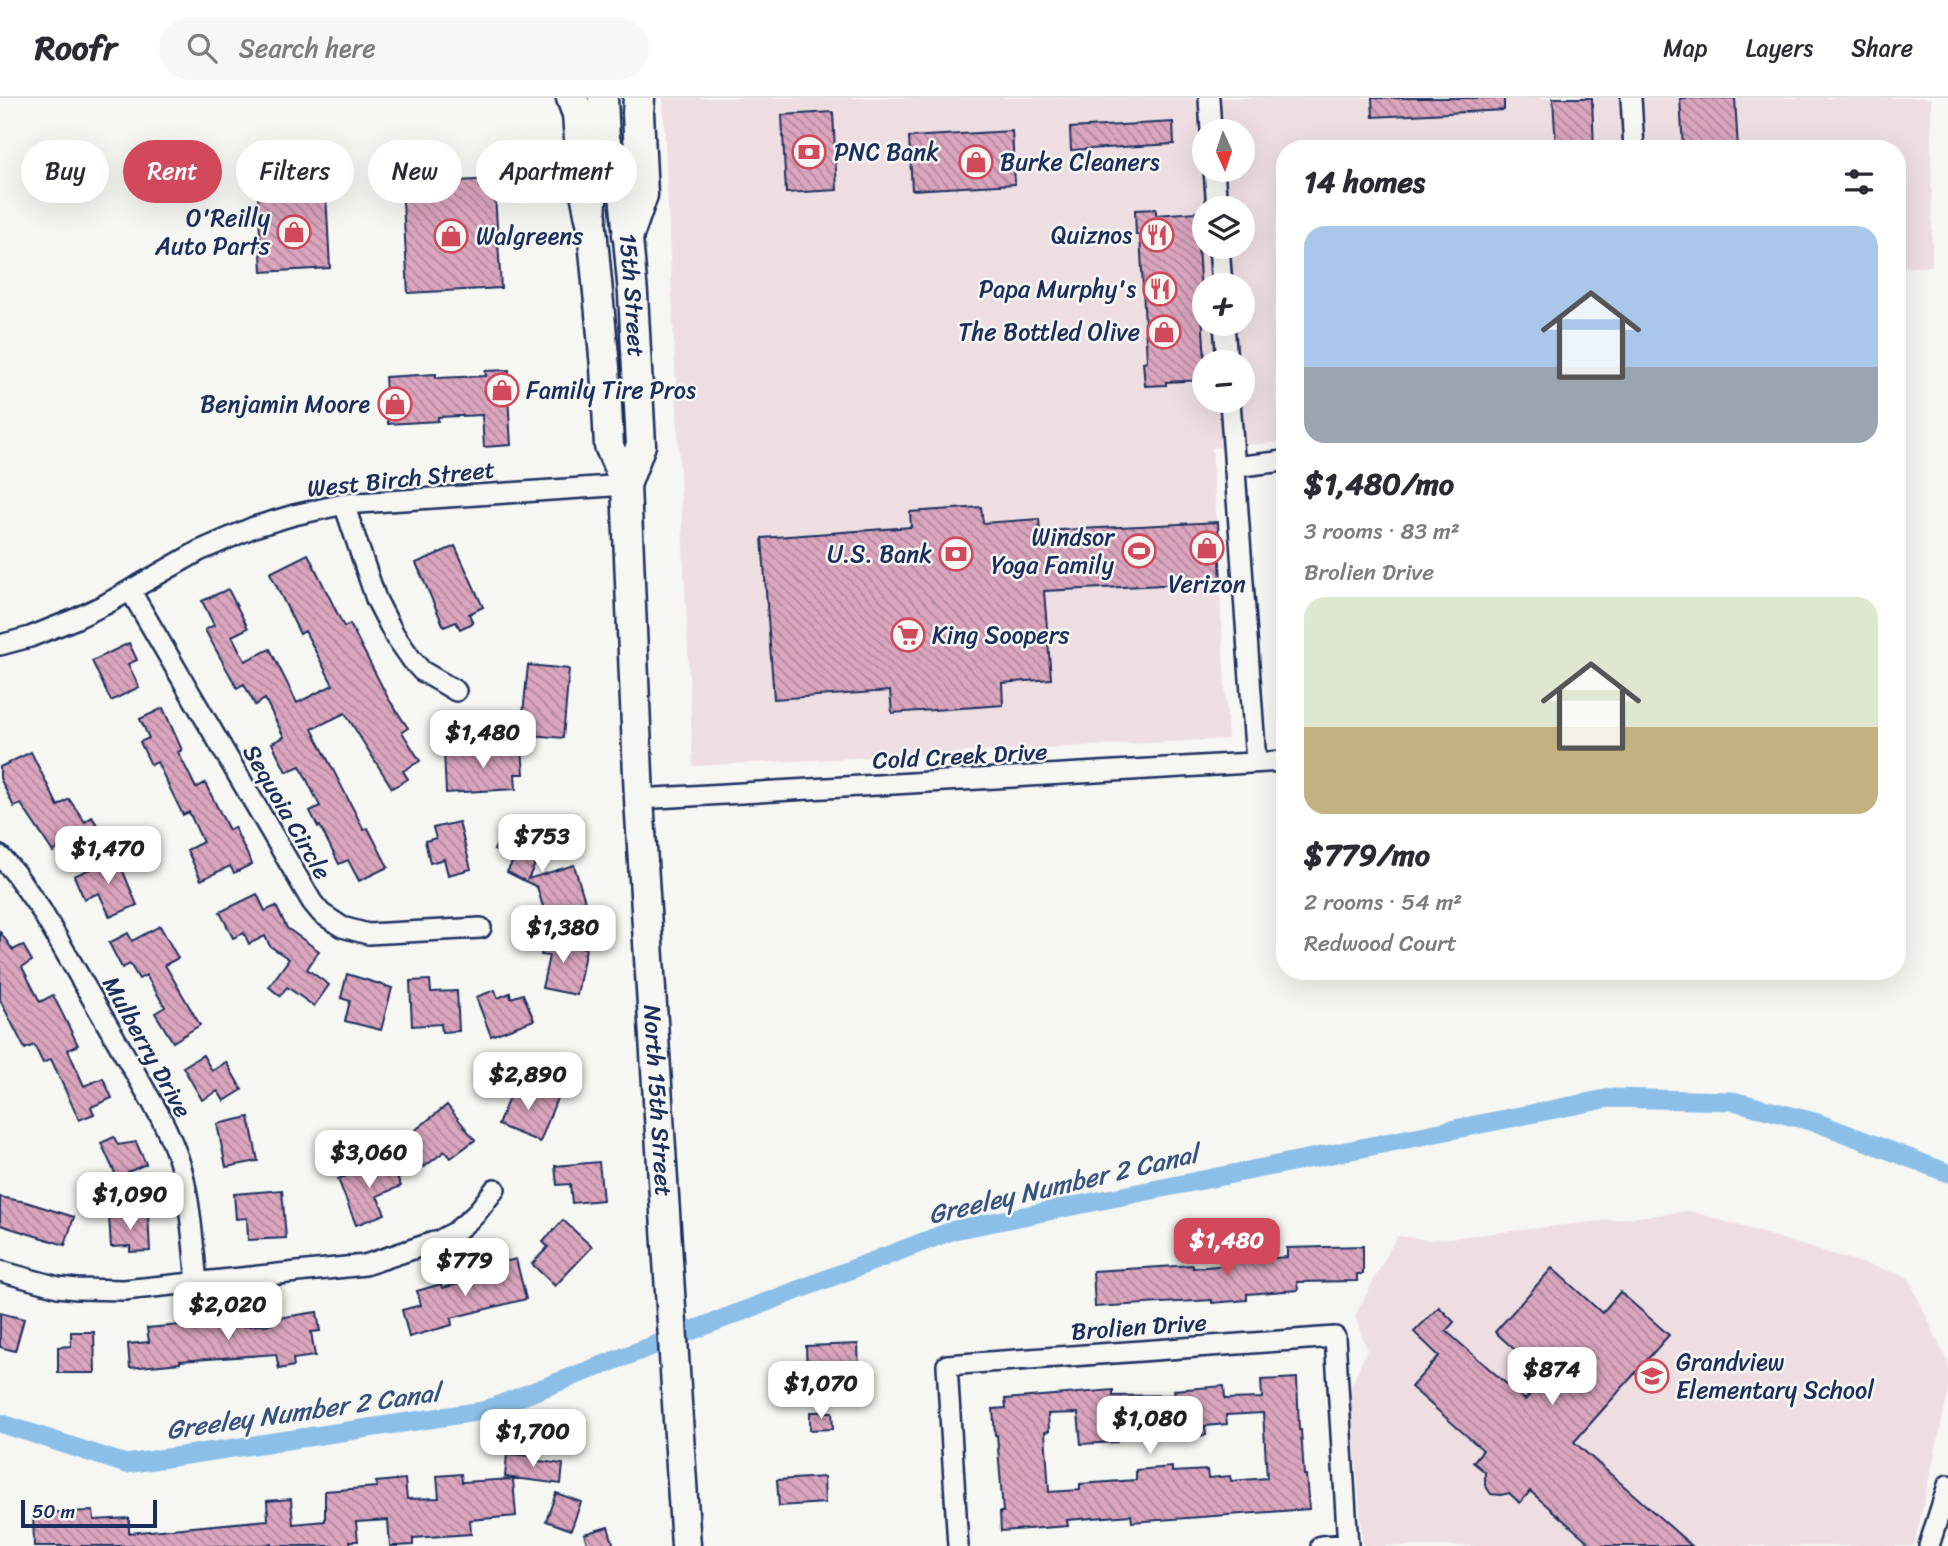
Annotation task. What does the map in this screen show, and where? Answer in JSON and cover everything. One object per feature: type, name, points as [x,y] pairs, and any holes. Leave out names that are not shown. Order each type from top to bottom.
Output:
[{"type":"main road","points":[[572,98],[578,114],[583,178],[591,218]]},
{"type":"main road","points":[[628,235],[642,195],[639,98]]},
{"type":"street","name":"15th Street","points":[[603,98],[605,140]]},
{"type":"street","points":[[1209,98],[1210,119]]},
{"type":"street","points":[[1631,98],[1633,140]]},
{"type":"street","name":"15th Street","points":[[592,203],[591,218],[605,367]]},
{"type":"street","name":"15th Street","points":[[625,203],[637,369]]},
{"type":"street","name":"North 15th Street","points":[[605,367],[609,446],[626,485],[639,799],[686,1546]]},
{"type":"street","name":"North 15th Street","points":[[626,485],[641,445],[637,369]]},
{"type":"street","points":[[1231,413],[1256,762]]},
{"type":"street","points":[[1234,467],[1276,462]]},
{"type":"street","name":"West Birch Street","points":[[0,645],[75,620],[199,551],[231,536],[294,515],[344,504],[626,485]]},
{"type":"street","points":[[344,504],[376,599],[394,634],[422,671],[456,691]]},
{"type":"street","name":"Sequoia Circle","points":[[130,590],[321,913],[342,927],[368,934],[481,928]]},
{"type":"street","name":"Cold Creek Drive","points":[[639,799],[1276,761]]},
{"type":"street","name":"Mulberry Drive","points":[[0,856],[41,910],[169,1134],[181,1166],[188,1200],[197,1283]]},
{"type":"street","points":[[0,1270],[39,1282],[77,1289],[124,1290],[365,1265],[440,1240],[455,1232],[475,1215],[495,1189]]},
{"type":"street","name":"Brolien Drive","points":[[958,1546],[947,1365],[1335,1337],[1348,1545]]},
{"type":"street","points":[[1930,1546],[1948,1485]]},
{"type":"street","points":[[1321,1546],[1348,1545]]},
{"type":"shaded area","points":[[663,98],[1931,98],[1932,266],[1906,267],[1906,140],[1276,140],[1276,443],[1212,448],[1228,739],[693,766]]},
{"type":"shaded area","name":"Grandview Elementary School","points":[[1690,1211],[1908,1277],[1948,1363],[1948,1394],[1914,1546],[1363,1546],[1350,1389],[1367,1350],[1355,1316],[1397,1236],[1431,1240]]},
{"type":"building","points":[[1372,98],[1504,98],[1504,110],[1373,117]]},
{"type":"building","points":[[1553,98],[1592,98],[1594,140],[1555,140]]},
{"type":"building","points":[[1680,98],[1735,98],[1737,140],[1682,140]]},
{"type":"building","name":"PNC Bank","points":[[833,112],[837,190],[786,193],[782,115]]},
{"type":"building","points":[[1173,122],[1174,144],[1071,150],[1070,128]]},
{"type":"building","points":[[1012,131],[1015,184],[912,190],[909,137]]},
{"type":"building","name":"Walgreens","points":[[476,180],[476,203],[496,203],[501,288],[408,293],[403,203],[462,203],[462,181]]},
{"type":"building","name":"O'Reilly Auto Parts","points":[[258,203],[327,203],[330,268],[262,272]]},
{"type":"building","points":[[1156,209],[1156,215],[1192,212],[1192,259],[1199,259],[1200,273],[1192,273],[1192,336],[1203,336],[1204,350],[1192,350],[1192,381],[1145,386],[1143,362],[1147,361],[1140,235],[1136,235],[1135,210]]},
{"type":"building","points":[[509,370],[511,445],[484,447],[482,415],[438,417],[438,421],[388,424],[385,377],[436,374],[436,378],[486,376],[485,371]]},
{"type":"building","name":"King Soopers","points":[[981,507],[983,523],[1039,519],[1040,531],[1218,522],[1221,582],[1044,591],[1051,679],[1002,683],[1003,705],[892,713],[890,691],[774,699],[762,538],[911,527],[910,512]]},
{"type":"building","points":[[455,546],[483,607],[469,614],[473,623],[460,629],[456,622],[444,627],[416,563]]},
{"type":"building","points":[[308,554],[344,627],[350,624],[388,698],[408,728],[402,732],[420,761],[403,771],[408,779],[392,788],[345,713],[312,729],[364,830],[368,828],[388,867],[359,881],[348,860],[339,864],[320,826],[318,827],[310,811],[320,806],[300,766],[286,772],[272,743],[284,737],[265,699],[255,705],[244,684],[237,688],[205,630],[214,625],[202,601],[228,589],[248,628],[232,636],[245,661],[270,649],[297,703],[333,685],[305,631],[300,634],[270,573]]},
{"type":"building","points":[[129,643],[137,660],[128,664],[139,687],[111,701],[92,661]]},
{"type":"building","points":[[528,665],[569,669],[563,738],[521,734]]},
{"type":"building","points":[[163,708],[182,750],[178,752],[196,788],[205,783],[229,830],[234,827],[252,864],[234,873],[230,866],[201,880],[187,850],[203,842],[189,812],[183,815],[157,762],[151,765],[140,742],[149,738],[140,719]]},
{"type":"building","points":[[522,748],[524,774],[515,774],[516,789],[446,793],[444,752]]},
{"type":"building","points":[[31,752],[58,806],[69,799],[85,822],[92,817],[101,831],[67,854],[62,846],[53,852],[21,804],[14,807],[0,778],[0,767]]},
{"type":"building","points":[[459,822],[471,869],[448,875],[444,859],[430,863],[425,841],[436,838],[433,828]]},
{"type":"building","points":[[506,825],[545,843],[528,879],[574,865],[587,908],[547,920],[537,887],[507,872],[514,859],[494,850]]},
{"type":"building","points":[[117,857],[137,905],[110,917],[99,893],[84,899],[74,876]]},
{"type":"building","points":[[257,894],[265,911],[276,906],[287,928],[319,951],[307,969],[329,985],[314,1006],[287,987],[280,996],[269,987],[289,959],[270,946],[265,936],[249,944],[244,933],[233,938],[220,912]]},
{"type":"building","points":[[160,926],[178,958],[165,965],[200,1025],[173,1042],[155,1013],[165,1007],[146,975],[139,979],[130,964],[122,968],[109,943],[128,933],[132,941]]},
{"type":"building","points":[[0,932],[13,950],[23,945],[32,961],[22,967],[40,1002],[53,995],[78,1045],[68,1050],[84,1086],[103,1078],[112,1098],[91,1107],[94,1114],[79,1120],[51,1059],[43,1063],[34,1045],[25,1049],[0,1000]]},
{"type":"building","points":[[546,934],[570,939],[569,945],[586,948],[577,995],[542,988],[549,956],[541,955]]},
{"type":"building","points":[[347,974],[392,988],[381,1030],[345,1021],[350,1001],[341,998]]},
{"type":"building","points":[[430,980],[431,992],[457,991],[459,1031],[442,1032],[441,1024],[412,1026],[410,981]]},
{"type":"building","points":[[495,990],[498,998],[510,993],[511,998],[523,994],[534,1020],[491,1036],[476,997]]},
{"type":"building","points":[[203,1055],[212,1071],[226,1062],[242,1090],[224,1101],[218,1091],[202,1100],[183,1067]]},
{"type":"building","points":[[515,1082],[557,1098],[540,1142],[498,1125]]},
{"type":"building","points":[[447,1105],[475,1140],[451,1158],[445,1151],[424,1167],[403,1140]]},
{"type":"building","points":[[249,1117],[258,1161],[226,1167],[217,1124]]},
{"type":"building","points":[[114,1137],[118,1145],[136,1142],[146,1164],[128,1172],[131,1179],[120,1184],[101,1143]]},
{"type":"building","points":[[390,1159],[401,1186],[377,1196],[385,1214],[356,1225],[338,1179]]},
{"type":"building","points":[[599,1162],[603,1200],[572,1203],[570,1184],[557,1185],[555,1166]]},
{"type":"building","points":[[282,1190],[286,1238],[248,1240],[247,1218],[236,1219],[234,1194]]},
{"type":"building","points":[[0,1197],[74,1217],[65,1245],[0,1225]]},
{"type":"building","points":[[148,1213],[150,1251],[130,1252],[130,1246],[111,1247],[109,1216]]},
{"type":"building","points":[[563,1220],[592,1247],[555,1286],[532,1264],[548,1247],[543,1242]]},
{"type":"building","points":[[1363,1246],[1363,1274],[1357,1274],[1357,1281],[1297,1282],[1298,1290],[1247,1294],[1247,1300],[1095,1307],[1093,1271],[1229,1265],[1228,1257],[1248,1256],[1248,1260],[1287,1257],[1287,1248]]},
{"type":"building","points":[[516,1259],[526,1299],[451,1318],[452,1325],[409,1337],[402,1310],[421,1305],[417,1291],[486,1277],[484,1267]]},
{"type":"building","points":[[1552,1268],[1602,1313],[1620,1292],[1669,1335],[1574,1442],[1692,1546],[1593,1546],[1530,1491],[1520,1503],[1509,1493],[1491,1494],[1485,1485],[1485,1472],[1473,1462],[1483,1450],[1411,1387],[1439,1356],[1414,1332],[1439,1307],[1454,1322],[1446,1331],[1525,1400],[1545,1377],[1495,1332]]},
{"type":"building","points":[[317,1312],[320,1331],[311,1332],[315,1356],[293,1359],[294,1366],[279,1369],[276,1354],[180,1361],[130,1368],[128,1344],[149,1342],[147,1328],[237,1320],[237,1327],[272,1324],[271,1319]]},
{"type":"building","points":[[0,1313],[24,1319],[15,1351],[0,1347]]},
{"type":"building","points":[[71,1332],[94,1332],[95,1373],[58,1373],[58,1347],[71,1346]]},
{"type":"building","points":[[858,1344],[859,1371],[839,1372],[839,1384],[821,1385],[821,1375],[807,1375],[806,1346]]},
{"type":"building","points":[[1297,1378],[1299,1430],[1309,1509],[1132,1522],[1131,1515],[1067,1520],[1068,1526],[1001,1531],[1000,1512],[1003,1512],[993,1409],[1006,1408],[1005,1399],[1113,1390],[1113,1396],[1175,1395],[1174,1390],[1224,1386],[1225,1399],[1262,1398],[1261,1380]],"holes":[[[1078,1413],[1081,1444],[1117,1442],[1116,1432],[1189,1430],[1190,1437],[1206,1435],[1205,1426],[1227,1424],[1226,1415],[1263,1413],[1267,1478],[1231,1481],[1230,1476],[1208,1478],[1207,1470],[1172,1472],[1172,1467],[1136,1470],[1136,1480],[1080,1484],[1080,1490],[1049,1492],[1045,1432],[1049,1431],[1048,1414]]]},
{"type":"building","points":[[810,1412],[832,1412],[833,1429],[810,1430]]},
{"type":"building","points":[[507,1454],[532,1456],[532,1460],[563,1464],[561,1484],[505,1477]]},
{"type":"building","points":[[461,1474],[462,1482],[513,1479],[516,1516],[470,1520],[471,1534],[413,1538],[413,1545],[397,1546],[390,1546],[388,1520],[356,1522],[358,1541],[350,1541],[351,1546],[34,1546],[33,1513],[93,1511],[94,1520],[129,1518],[129,1533],[268,1520],[267,1501],[291,1499],[293,1524],[325,1521],[325,1491],[377,1487],[376,1482],[405,1479],[407,1499],[439,1498],[437,1476]]},
{"type":"building","points":[[824,1477],[825,1503],[779,1506],[777,1480]]},
{"type":"building","points":[[556,1493],[581,1502],[571,1530],[546,1521]]},
{"type":"building","points":[[608,1527],[614,1546],[588,1546],[584,1534]]},
{"type":"waterway","name":"Greeley Number 2 Canal","points":[[0,1423],[126,1464],[483,1411],[954,1230],[1610,1098],[1733,1101],[1818,1123],[1948,1173]]},
{"type":"place","name":"PNC Bank","points":[[809,152]]},
{"type":"place","name":"Burke Cleaners","points":[[976,162]]},
{"type":"place","name":"O'Reilly Auto Parts","points":[[294,232]]},
{"type":"place","name":"Quiznos","points":[[1157,235]]},
{"type":"place","name":"Walgreens","points":[[451,236]]},
{"type":"place","name":"Papa Murphy's","points":[[1160,289]]},
{"type":"place","name":"The Bottled Olive","points":[[1164,332]]},
{"type":"place","name":"Family Tire Pros","points":[[502,390]]},
{"type":"place","name":"Benjamin Moore","points":[[395,404]]},
{"type":"place","name":"Verizon","points":[[1207,548]]},
{"type":"place","name":"Windsor Yoga Family","points":[[1139,551]]},
{"type":"place","name":"U.S. Bank","points":[[956,554]]},
{"type":"place","name":"King Soopers","points":[[908,635]]},
{"type":"place","name":"Grandview Elementary School","points":[[1652,1376]]}]
